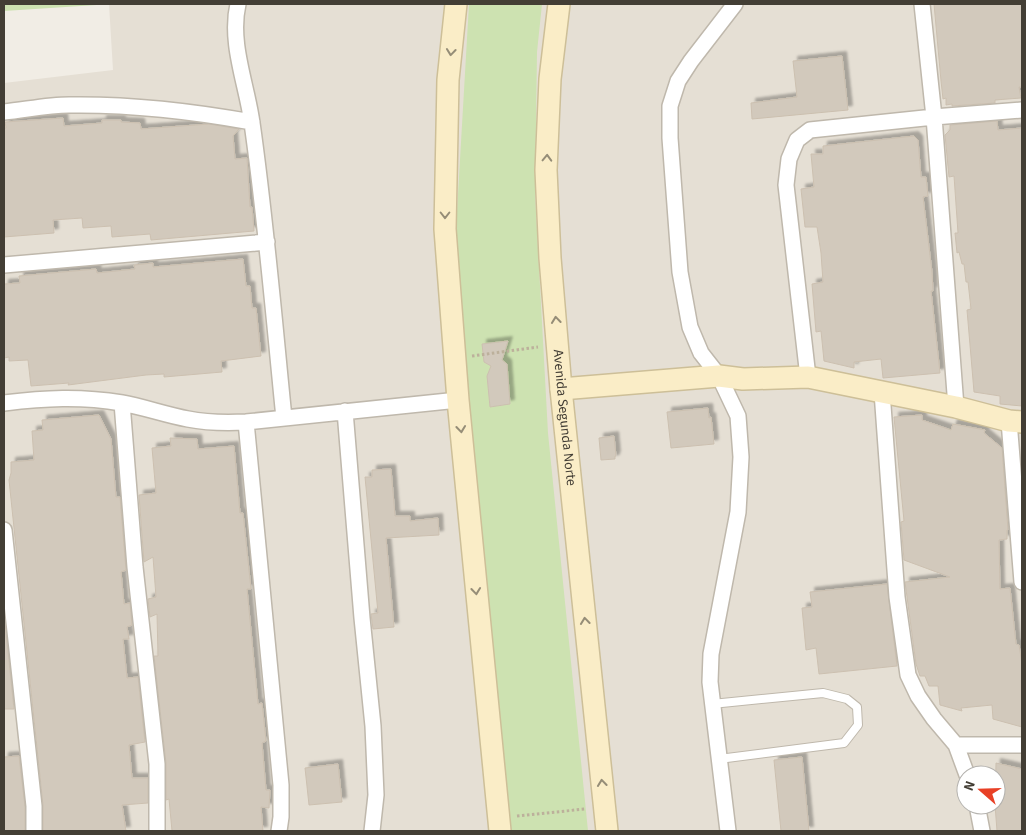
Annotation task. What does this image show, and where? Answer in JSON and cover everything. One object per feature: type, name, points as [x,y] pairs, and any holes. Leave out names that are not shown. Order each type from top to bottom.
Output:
[{"type":"main road","points":[[456,4],[448,80],[445,220],[454,358],[499,825]]},
{"type":"main road","name":"Avenida Segunda Norte","points":[[559,4],[550,79],[546,170],[550,258],[561,389],[607,831]]},
{"type":"main road","points":[[561,389],[719,376],[743,379],[808,377],[1016,421]]},
{"type":"street","points":[[238,4],[236,12],[236,39],[252,122],[267,242],[284,418]]},
{"type":"street","points":[[728,831],[710,682],[711,654],[738,512],[741,457],[738,416],[719,376],[701,352],[690,327],[680,272],[671,148],[670,106],[678,81],[690,61],[735,4]]},
{"type":"street","points":[[922,4],[934,117],[956,407]]},
{"type":"street","points":[[4,112],[67,105],[115,106],[187,110],[252,122]]},
{"type":"street","points":[[808,377],[786,185],[789,158],[797,140],[810,130],[1022,110]]},
{"type":"street","points":[[4,265],[267,242]]},
{"type":"street","points":[[882,392],[897,597],[908,675],[918,696],[956,745],[963,765]]},
{"type":"street","points":[[4,403],[45,398],[81,398],[122,403],[188,419],[219,423],[246,422],[458,400]]},
{"type":"street","points":[[122,403],[135,567],[157,764],[157,831]]},
{"type":"street","points":[[345,411],[361,609],[373,726],[376,795],[372,831]]},
{"type":"street","points":[[1016,421],[1022,582]]},
{"type":"street","points":[[246,422],[281,785],[279,831]]},
{"type":"street","points":[[4,530],[34,806],[34,831]]},
{"type":"street","points":[[956,745],[1022,745]]},
{"type":"street","points":[[979,815],[982,831]]},
{"type":"lane","points":[[712,704],[823,693],[847,699],[857,707],[858,724],[844,743],[719,759]]},
{"type":"path","points":[[454,358],[558,344]]},
{"type":"path","points":[[499,825],[605,808]]},
{"type":"shaded area","points":[[109,4],[1022,4],[1022,831],[4,831],[4,83],[113,70]]},
{"type":"green space","points":[[4,4],[112,4],[4,11]]},
{"type":"green space","points":[[469,4],[542,4],[537,52],[535,194],[548,433],[588,831],[510,831],[455,246]]},
{"type":"building","points":[[934,4],[1022,4],[1022,87],[1019,87],[1021,98],[995,100],[995,103],[946,105],[946,98],[943,99]]},
{"type":"building","points":[[842,56],[848,110],[752,119],[751,103],[797,97],[793,61]]},
{"type":"building","points":[[63,118],[64,126],[102,123],[102,120],[121,120],[121,122],[140,123],[141,129],[209,124],[239,129],[233,136],[235,159],[247,158],[250,207],[252,207],[254,231],[151,240],[150,234],[112,237],[111,226],[83,228],[82,218],[53,220],[54,233],[4,237],[5,122]]},
{"type":"building","points":[[997,121],[998,130],[1022,128],[1022,406],[1000,404],[1000,396],[974,392],[967,310],[971,309],[968,282],[966,282],[964,264],[962,264],[959,252],[957,253],[955,233],[958,233],[954,176],[949,177],[945,135],[950,130],[950,125]]},
{"type":"building","points":[[914,136],[918,140],[921,177],[926,177],[928,196],[923,197],[932,272],[933,291],[931,291],[940,373],[883,378],[881,359],[854,362],[854,368],[824,361],[821,331],[816,332],[812,284],[823,282],[821,253],[817,227],[805,227],[801,189],[814,187],[811,154],[823,154],[823,146]]},
{"type":"building","points":[[243,259],[246,286],[250,286],[252,308],[256,308],[261,356],[221,361],[222,372],[164,377],[164,374],[146,375],[68,385],[69,383],[31,386],[28,360],[9,361],[9,357],[4,358],[4,284],[20,283],[19,276],[96,269],[97,273],[135,269],[134,265],[153,263],[153,267]]},
{"type":"building","points":[[508,341],[502,360],[507,364],[510,404],[490,407],[487,376],[491,366],[484,362],[482,344]]},
{"type":"building","points":[[708,408],[714,444],[671,448],[667,412]]},
{"type":"building","points":[[99,415],[111,439],[116,497],[120,497],[126,570],[121,572],[124,604],[130,603],[132,625],[127,627],[129,639],[123,639],[127,678],[138,677],[145,742],[129,745],[132,778],[148,778],[148,803],[122,805],[126,831],[43,831],[43,805],[9,480],[11,462],[34,460],[32,431],[43,430],[42,420]]},
{"type":"building","points":[[922,415],[922,420],[951,430],[953,424],[985,430],[984,433],[1002,448],[1008,530],[1007,539],[999,540],[1000,589],[1010,588],[1016,644],[1019,645],[1022,664],[1022,727],[993,719],[992,705],[961,708],[962,711],[940,705],[938,686],[929,686],[925,676],[920,676],[916,664],[905,582],[950,577],[904,560],[901,522],[904,521],[894,417]]},
{"type":"building","points":[[614,436],[615,459],[601,460],[599,438]]},
{"type":"building","points":[[170,438],[197,439],[198,449],[234,446],[240,513],[243,513],[251,589],[247,589],[258,704],[262,703],[266,741],[262,743],[266,790],[270,790],[269,808],[261,807],[263,831],[172,831],[169,799],[166,800],[166,763],[154,656],[158,656],[157,614],[150,617],[148,599],[156,597],[153,557],[144,562],[139,495],[156,493],[152,448],[171,446]]},
{"type":"building","points":[[391,469],[395,516],[410,516],[410,521],[438,518],[439,535],[386,538],[394,627],[373,629],[371,614],[378,613],[365,477],[372,477],[372,470]]},
{"type":"building","points":[[887,584],[897,666],[819,674],[816,648],[806,650],[802,608],[812,607],[810,592]]},
{"type":"building","points":[[4,614],[14,709],[4,709]]},
{"type":"building","points":[[19,756],[25,807],[25,831],[4,831],[4,757]]},
{"type":"building","points":[[802,757],[809,831],[781,831],[774,760]]},
{"type":"building","points":[[338,764],[342,802],[309,805],[305,768]]},
{"type":"building","points":[[1006,765],[1022,769],[1022,831],[997,831],[996,815],[1006,815]]}]
